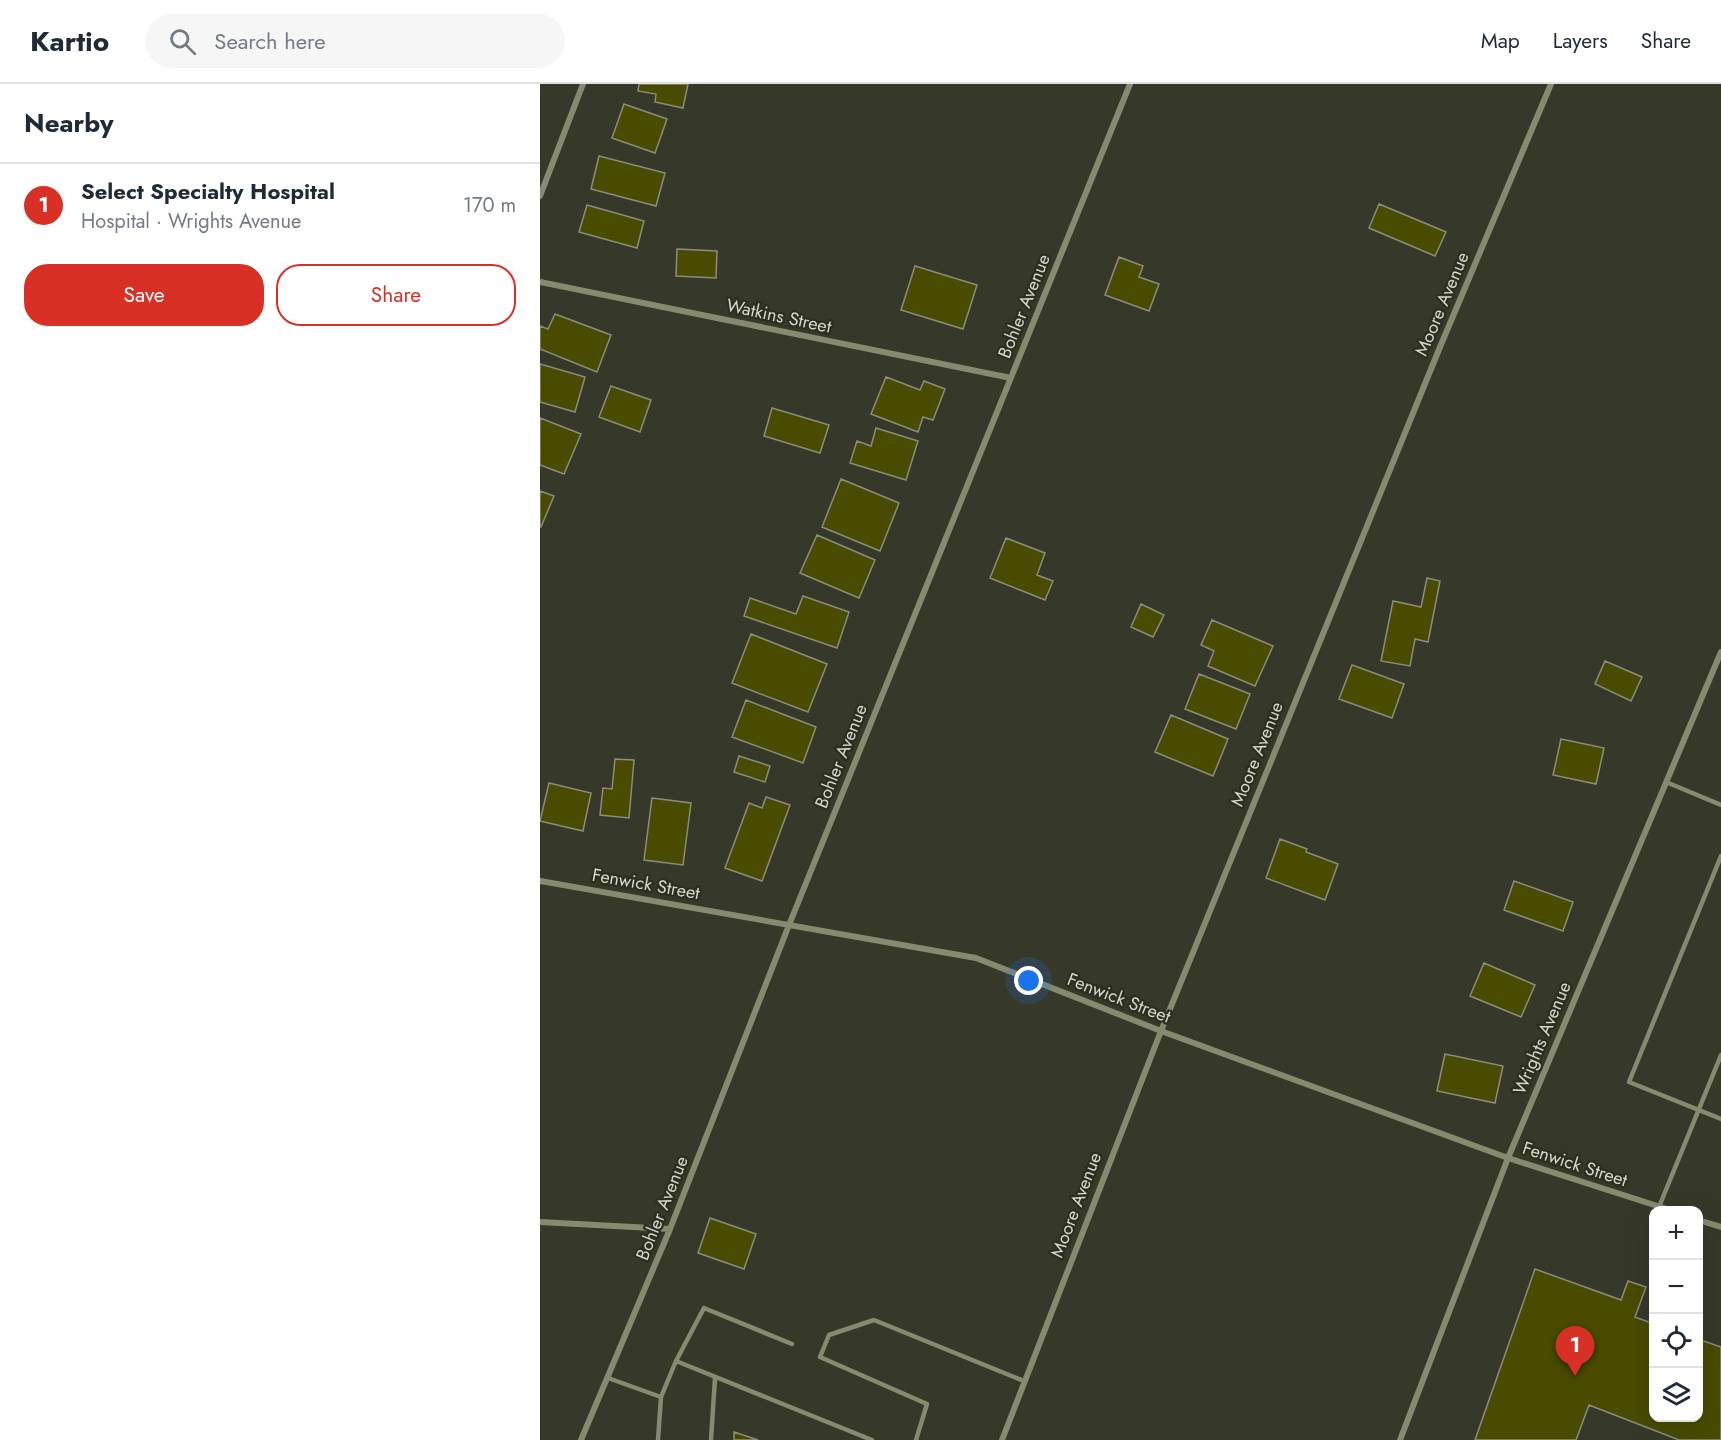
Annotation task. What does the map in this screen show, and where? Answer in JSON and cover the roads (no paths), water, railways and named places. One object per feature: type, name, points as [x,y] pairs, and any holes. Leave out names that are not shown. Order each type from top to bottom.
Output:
[{"type":"street","points":[[540,196],[583,84]]},
{"type":"street","name":"Bohler Avenue","points":[[581,1440],[670,1229],[789,925],[1130,84]]},
{"type":"street","name":"Moore Avenue","points":[[1002,1440],[1161,1031],[1440,348],[1551,84]]},
{"type":"street","name":"Watkins Street","points":[[540,282],[1011,378]]},
{"type":"street","name":"Wrights Avenue","points":[[1401,1440],[1508,1158],[1721,652]]},
{"type":"street","name":"Fenwick Street","points":[[540,881],[976,958],[1161,1031],[1508,1158],[1656,1206]]},
{"type":"street","points":[[540,1222],[670,1229]]},
{"type":"street","points":[[1703,1222],[1721,1227]]},
{"type":"lane","points":[[1666,782],[1721,805]]},
{"type":"lane","points":[[1721,856],[1629,1082],[1721,1119]]},
{"type":"lane","points":[[1659,1206],[1721,1055]]},
{"type":"lane","points":[[658,1440],[661,1397],[704,1308],[792,1344]]},
{"type":"lane","points":[[916,1440],[927,1404],[820,1357],[829,1335],[874,1320],[1024,1382]]},
{"type":"lane","points":[[676,1362],[872,1440]]},
{"type":"lane","points":[[608,1378],[661,1397]]},
{"type":"lane","points":[[711,1440],[715,1378]]},
{"type":"place","name":"Select Specialty Hospital","points":[[1575,1376]]}]
